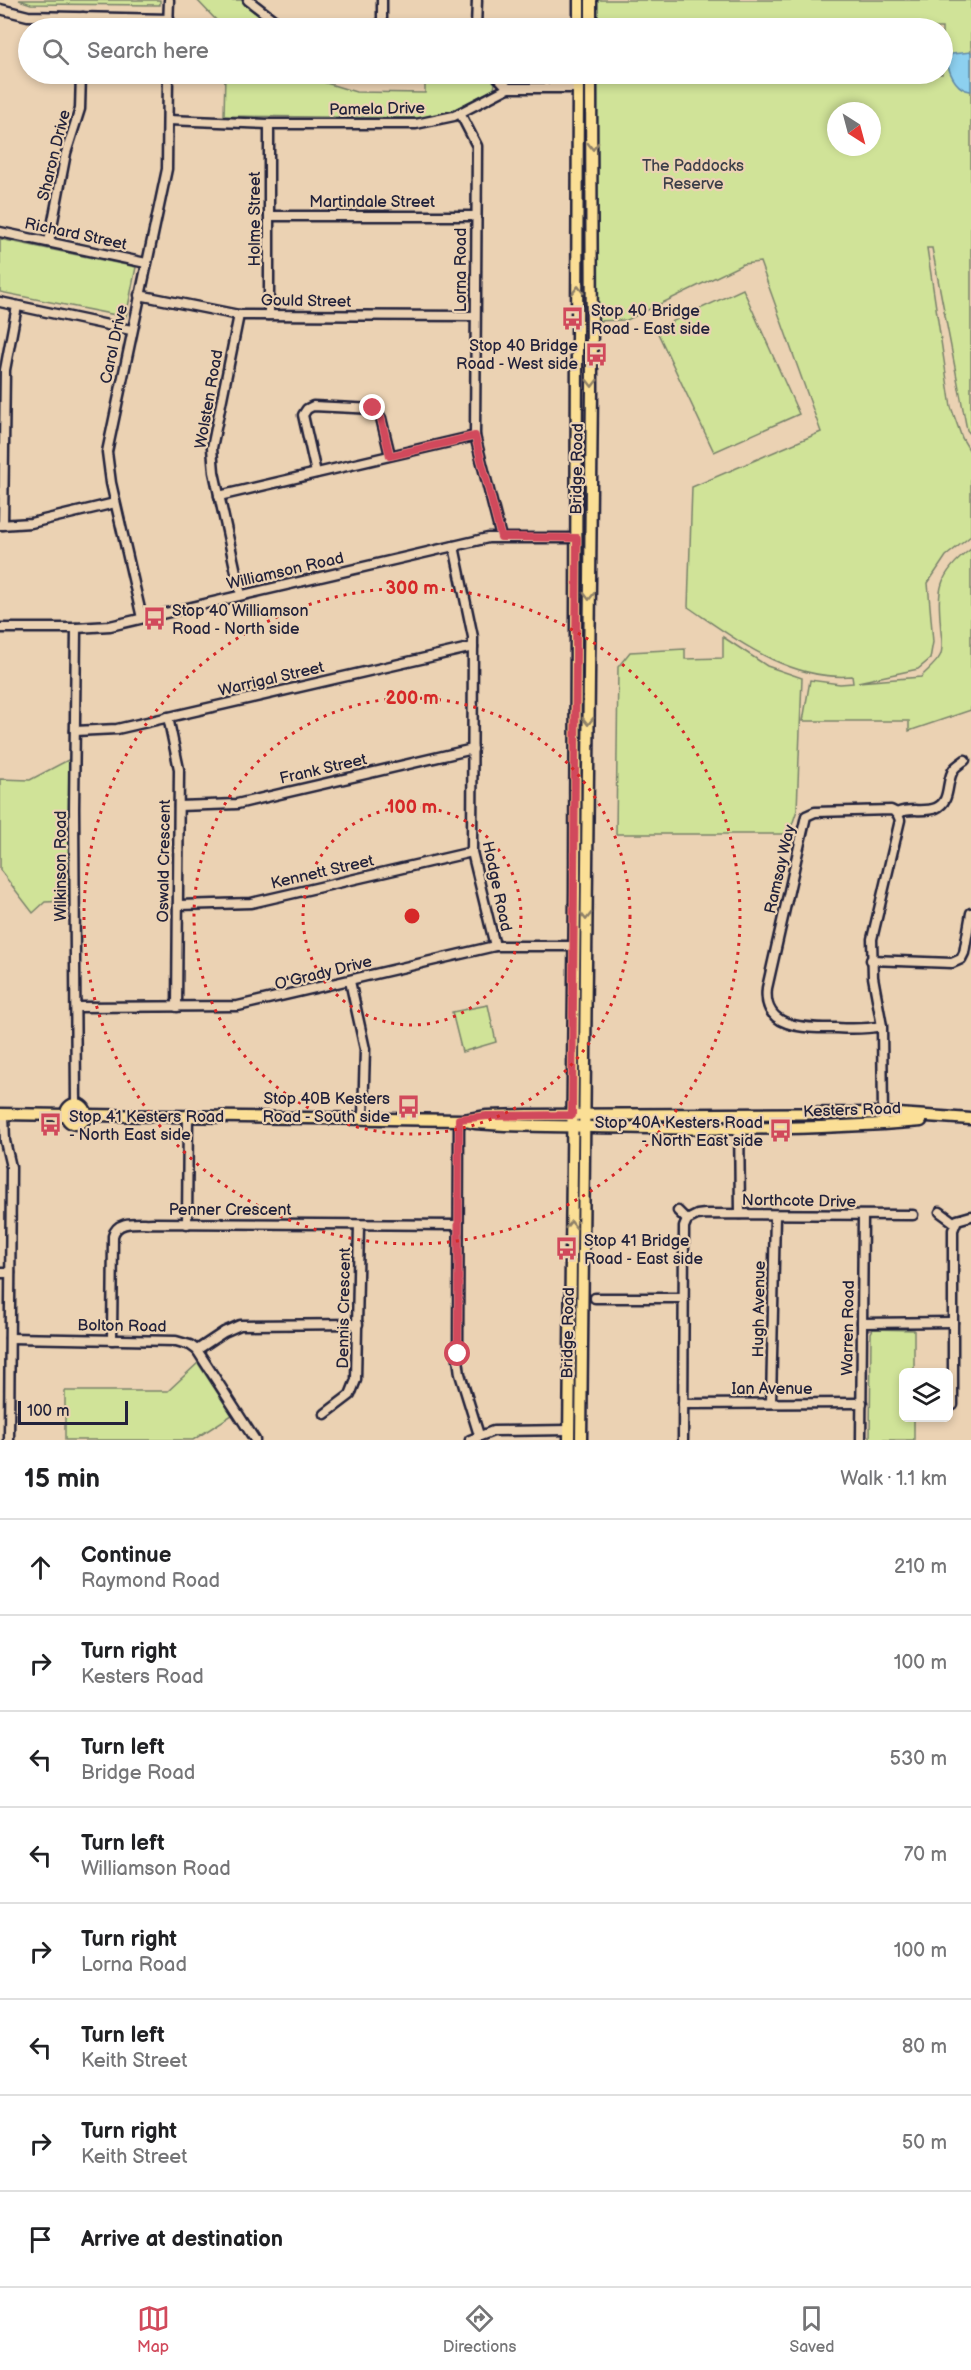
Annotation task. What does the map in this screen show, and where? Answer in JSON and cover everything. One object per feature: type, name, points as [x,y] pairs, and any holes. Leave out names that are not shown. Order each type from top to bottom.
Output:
[{"type":"main road","points":[[579,0],[579,18]]},
{"type":"main road","points":[[591,0],[591,18]]},
{"type":"main road","name":"Bridge Road","points":[[569,1435],[577,538],[578,84]]},
{"type":"main road","points":[[578,88],[591,87]]},
{"type":"main road","name":"Bridge Road","points":[[581,1435],[591,419],[591,87]]},
{"type":"main road","points":[[577,419],[591,419]]},
{"type":"main road","points":[[577,538],[590,538]]},
{"type":"main road","points":[[576,663],[588,663]]},
{"type":"main road","points":[[573,946],[586,946]]},
{"type":"main road","points":[[76,1104],[84,1108],[86,1115],[83,1121],[76,1124],[69,1122],[66,1115],[68,1107],[76,1104]]},
{"type":"main road","name":"Kesters Road","points":[[461,1120],[487,1116],[739,1114],[883,1119],[971,1119]]},
{"type":"main road","points":[[2,1115],[66,1115]]},
{"type":"main road","name":"Kesters Road","points":[[86,1115],[363,1117],[461,1120],[486,1125],[740,1128],[883,1119]]},
{"type":"main road","points":[[584,1147],[591,1138],[607,1127]]},
{"type":"main road","points":[[569,1435],[581,1435]]},
{"type":"street","points":[[168,18],[169,0]]},
{"type":"street","points":[[248,0],[271,18]]},
{"type":"street","points":[[382,0],[382,18]]},
{"type":"street","points":[[476,18],[477,0]]},
{"type":"street","points":[[0,18],[0,9],[28,16],[126,18]]},
{"type":"street","name":"Sharon Drive","points":[[49,242],[66,153],[80,113],[81,84]]},
{"type":"street","name":"Carol Drive","points":[[142,618],[115,503],[107,452],[131,330],[167,169],[168,84]]},
{"type":"street","points":[[504,84],[508,88]]},
{"type":"street","name":"Pamela Drive","points":[[168,120],[269,124],[416,124],[433,122],[460,113],[508,88],[578,88]]},
{"type":"street","name":"Lorna Road","points":[[460,113],[477,146],[475,436],[501,537]]},
{"type":"street","name":"Holme Street","points":[[269,124],[269,315]]},
{"type":"street","name":"Martindale Street","points":[[269,216],[476,216]]},
{"type":"street","name":"Richard Street","points":[[0,232],[146,263]]},
{"type":"street","name":"Gould Street","points":[[139,295],[239,315],[475,316]]},
{"type":"street","points":[[0,302],[131,330]]},
{"type":"street","points":[[17,306],[4,376],[2,525],[43,521],[115,503]]},
{"type":"street","name":"Wolsten Road","points":[[239,315],[212,442],[213,465],[241,595]]},
{"type":"street","points":[[316,472],[303,415],[313,406],[375,410],[381,418],[390,456]]},
{"type":"street","points":[[219,496],[475,436]]},
{"type":"street","name":"Williamson Road","points":[[0,628],[110,626],[501,537],[577,538]]},
{"type":"street","name":"Hodge Road","points":[[454,546],[473,631],[472,852],[495,946]]},
{"type":"street","name":"Wilkinson Road","points":[[76,628],[76,1104]]},
{"type":"street","name":"Warrigal Street","points":[[75,731],[110,730],[473,647]]},
{"type":"street","name":"Oswald Crescent","points":[[168,717],[178,762],[177,1007]]},
{"type":"street","name":"Frank Street","points":[[179,806],[237,804],[472,749]]},
{"type":"street","points":[[883,1119],[882,1026],[871,960],[872,939],[899,830],[900,820],[897,813],[907,809],[935,808],[941,805],[947,794],[953,769],[965,760]]},
{"type":"street","name":"Ramsay Way","points":[[882,1026],[838,1029],[794,1026],[776,1017],[770,1010],[766,996],[806,816],[815,812],[884,810],[897,813]]},
{"type":"street","name":"Kennett Street","points":[[178,905],[251,903],[472,852]]},
{"type":"street","points":[[871,960],[952,963],[961,959],[964,954],[971,913]]},
{"type":"street","name":"O'Grady Drive","points":[[77,1006],[246,1005],[495,946],[573,946]]},
{"type":"street","points":[[350,981],[365,1049],[363,1117]]},
{"type":"street","points":[[739,1114],[740,1214]]},
{"type":"street","points":[[2,1115],[11,1167],[9,1440]]},
{"type":"street","points":[[187,1224],[188,1115]]},
{"type":"street","points":[[461,1120],[458,1366],[479,1435]]},
{"type":"street","points":[[678,1211],[687,1220],[684,1227],[683,1440]]},
{"type":"street","points":[[939,1212],[955,1223]]},
{"type":"street","name":"Northcote Drive","points":[[687,1220],[697,1215],[740,1214],[913,1215]]},
{"type":"street","name":"Hugh Avenue","points":[[771,1403],[775,1215]]},
{"type":"street","name":"Warren Road","points":[[861,1440],[863,1216]]},
{"type":"street","points":[[952,1368],[953,1230],[955,1223],[961,1217],[971,1216]]},
{"type":"street","name":"Penner Crescent","points":[[112,1340],[113,1236],[115,1229],[120,1225],[458,1226]]},
{"type":"street","name":"Dennis Crescent","points":[[325,1414],[348,1397],[354,1389],[357,1373],[359,1225]]},
{"type":"street","points":[[0,1273],[10,1273]]},
{"type":"street","points":[[595,1298],[683,1298]]},
{"type":"street","points":[[862,1323],[953,1322]]},
{"type":"street","points":[[255,1440],[197,1350],[224,1332],[240,1325],[358,1324]]},
{"type":"street","name":"Bolton Road","points":[[10,1338],[180,1341],[197,1350]]},
{"type":"street","name":"Ian Avenue","points":[[683,1404],[862,1403]]},
{"type":"street","points":[[953,1407],[962,1410]]},
{"type":"street","points":[[470,1440],[479,1435],[499,1431],[569,1435]]},
{"type":"green space","points":[[19,0],[160,0],[160,5],[31,4]]},
{"type":"green space","points":[[197,0],[242,0],[262,18],[214,18]]},
{"type":"green space","name":"The Paddocks Reserve","points":[[592,0],[971,0],[971,435],[967,430],[932,248],[927,248],[951,407],[962,438],[971,453],[971,536],[946,556],[928,583],[933,642],[930,659],[918,669],[858,682],[921,677],[936,662],[942,648],[939,606],[941,586],[951,568],[971,549],[971,710],[909,731],[909,721],[803,721],[810,680],[840,684],[853,683],[852,676],[829,676],[785,665],[745,645],[688,607],[692,487],[821,432],[760,262],[743,264],[627,320],[592,321],[592,84],[953,84],[953,18],[592,18]]},
{"type":"green space","points":[[225,84],[329,84],[356,92],[425,93],[425,84],[495,84],[494,89],[449,112],[422,118],[224,116]]},
{"type":"green space","points":[[0,239],[136,267],[126,317],[0,292]]},
{"type":"green space","points":[[743,289],[799,414],[714,452],[656,329]]},
{"type":"green space","points":[[723,637],[767,666],[802,678],[797,810],[789,834],[616,834],[618,667],[630,652],[685,649],[685,659],[723,658]]},
{"type":"green space","points":[[70,759],[68,901],[45,902],[33,913],[0,870],[0,779],[30,780]]},
{"type":"green space","points":[[488,1005],[496,1042],[462,1052],[452,1012]]},
{"type":"green space","points":[[873,1329],[914,1330],[914,1368],[899,1368],[899,1422],[914,1422],[914,1440],[870,1440],[871,1333]]},
{"type":"green space","points":[[198,1363],[232,1415],[193,1440],[65,1440],[65,1391],[168,1391]]},
{"type":"water","points":[[971,52],[971,91],[965,90],[954,81],[953,54]]},
{"type":"place","name":"Stop 40 Bridge Road - East side","points":[[573,319]]},
{"type":"place","name":"Stop 40 Bridge Road - West side","points":[[596,354]]},
{"type":"place","name":"Stop 40 Williamson Road - North side","points":[[154,619]]},
{"type":"place","name":"Stop 40B Kesters Road - South side","points":[[408,1107]]},
{"type":"place","name":"Stop 41 Kesters Road - North East side","points":[[51,1125]]},
{"type":"place","name":"Stop 40A Kesters Road - North East side","points":[[781,1131]]},
{"type":"place","name":"Stop 41 Bridge Road - East side","points":[[566,1249]]},
{"type":"route","points":[[373,408],[381,418],[390,456],[475,436],[501,537],[577,538],[572,1115],[487,1116],[459,1119],[458,1354]]}]
